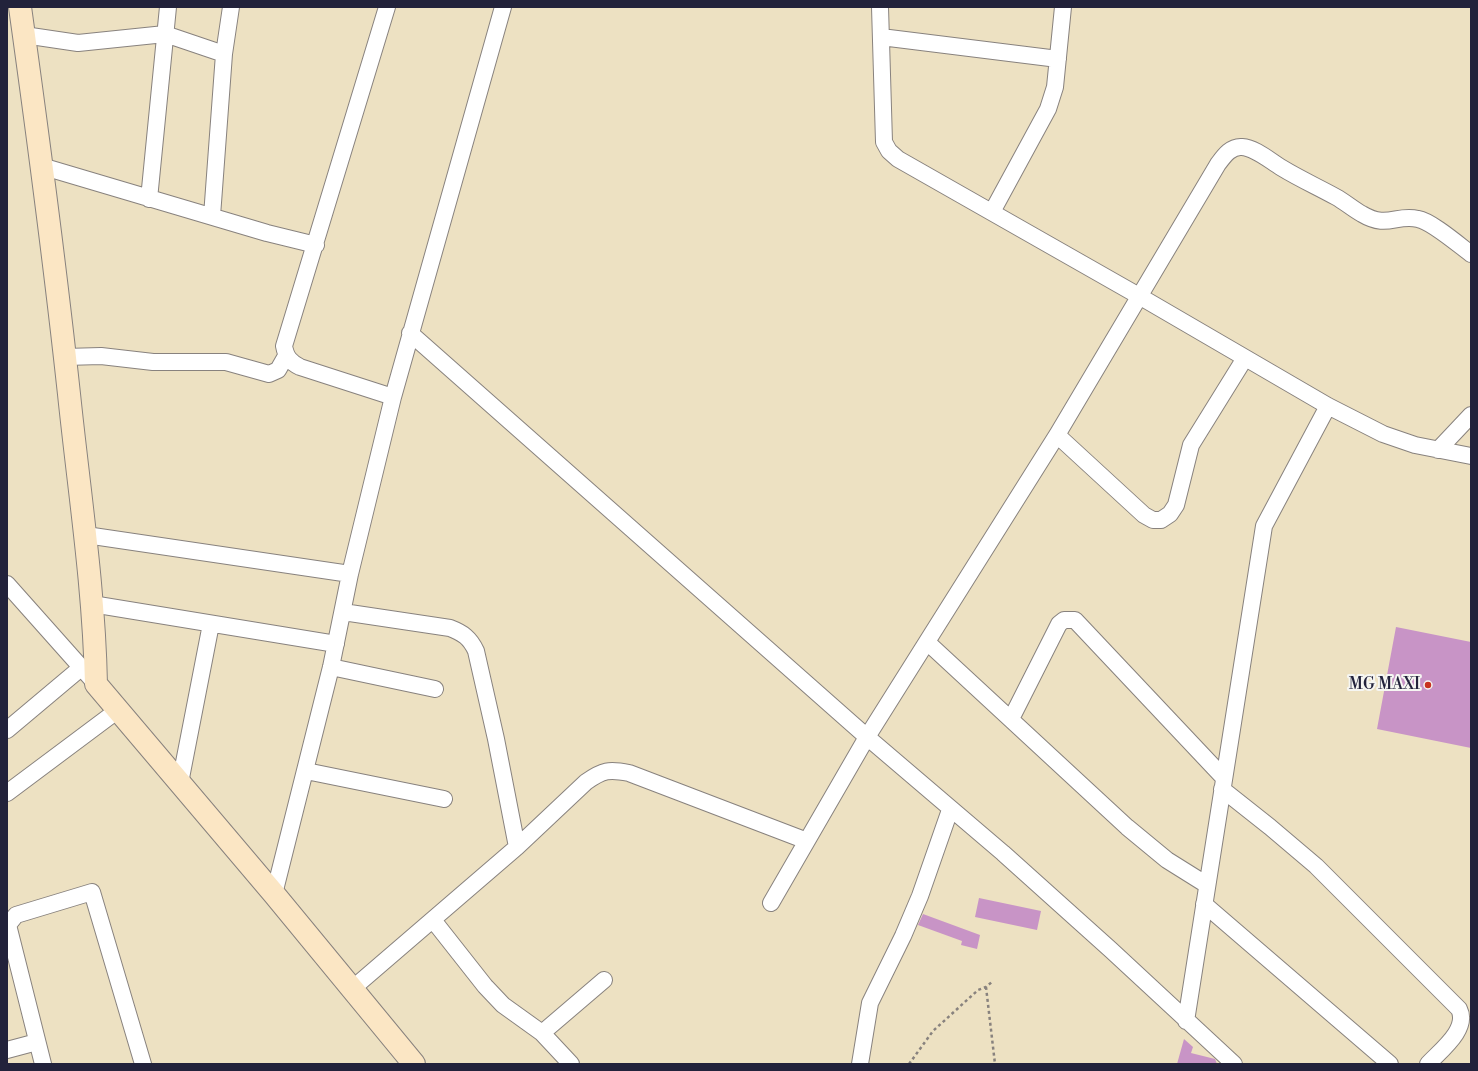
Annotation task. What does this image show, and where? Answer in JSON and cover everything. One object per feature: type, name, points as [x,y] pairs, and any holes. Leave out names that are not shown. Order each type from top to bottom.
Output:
[{"type":"street","points":[[20,7],[66,357],[86,535],[92,604],[89,676]]},
{"type":"street","points":[[149,199],[168,7]]},
{"type":"street","points":[[212,216],[224,54],[231,7]]},
{"type":"street","points":[[387,7],[316,245],[286,335],[284,346],[286,356],[292,363],[300,367],[393,397]]},
{"type":"street","points":[[274,894],[331,667],[350,574],[393,397],[503,7]]},
{"type":"street","points":[[880,7],[884,142],[889,151],[898,159],[1328,406],[1383,434],[1415,445],[1471,456]]},
{"type":"street","points":[[992,212],[1048,109],[1055,87],[1063,7]]},
{"type":"street","points":[[24,35],[78,43],[165,34],[224,54]]},
{"type":"street","points":[[881,37],[1058,58]]},
{"type":"street","points":[[772,903],[867,737],[1057,435],[1138,296],[1218,164],[1228,152],[1235,148],[1242,147],[1254,151],[1338,198],[1362,214],[1375,220],[1386,222],[1409,218],[1424,221],[1471,254]]},
{"type":"street","points":[[41,166],[149,199],[316,245]]},
{"type":"street","points":[[410,333],[950,810],[1003,853],[1111,950],[1234,1064]]},
{"type":"street","points":[[66,357],[101,356],[153,362],[226,362],[269,374],[278,370],[286,356]]},
{"type":"street","points":[[1057,435],[1144,515],[1153,520],[1161,520],[1170,514],[1176,505],[1191,445],[1245,358]]},
{"type":"street","points":[[1186,1021],[1264,526],[1328,406]]},
{"type":"street","points":[[1438,450],[1471,415]]},
{"type":"street","points":[[86,535],[350,574]]},
{"type":"street","points":[[7,584],[89,676],[180,782],[414,1064]]},
{"type":"street","points":[[92,604],[336,644]]},
{"type":"street","points":[[343,612],[450,628],[461,632],[471,640],[476,651],[496,739],[517,847]]},
{"type":"street","points":[[1011,720],[1059,624],[1064,620],[1075,620],[1223,784],[1316,866],[1460,1009],[1462,1015],[1460,1029],[1428,1064]]},
{"type":"street","points":[[180,782],[211,624]]},
{"type":"street","points":[[927,642],[1127,827],[1167,860],[1207,885]]},
{"type":"street","points":[[331,667],[435,689]]},
{"type":"street","points":[[7,730],[89,676]]},
{"type":"street","points":[[7,793],[118,710]]},
{"type":"street","points":[[352,989],[517,847],[586,782],[598,773],[612,769],[629,772],[807,841]]},
{"type":"street","points":[[306,771],[444,799]]},
{"type":"street","points":[[860,1064],[870,1003],[903,936],[920,896],[950,810]]},
{"type":"street","points":[[43,1064],[8,925],[16,915],[92,892],[143,1064]]},
{"type":"street","points":[[1204,904],[1390,1064]]},
{"type":"street","points":[[433,920],[503,1005],[542,1033],[572,1064]]},
{"type":"street","points":[[542,1033],[604,980]]},
{"type":"street","points":[[7,1050],[37,1042]]},
{"type":"path","points":[[909,1064],[932,1031],[978,990],[986,987],[993,981]]},
{"type":"path","points":[[986,987],[995,1064]]},
{"type":"building","name":"MG MAXI","points":[[1396,627],[1471,642],[1471,748],[1377,729]]},
{"type":"building","points":[[979,898],[1041,911],[1037,930],[975,917]]},
{"type":"building","points":[[923,914],[980,935],[977,949],[961,945],[962,941],[918,925]]},
{"type":"building","points":[[1184,1039],[1193,1047],[1191,1053],[1215,1059],[1217,1064],[1177,1064]]},
{"type":"place","name":"MG MAXI","points":[[1428,685]]}]
